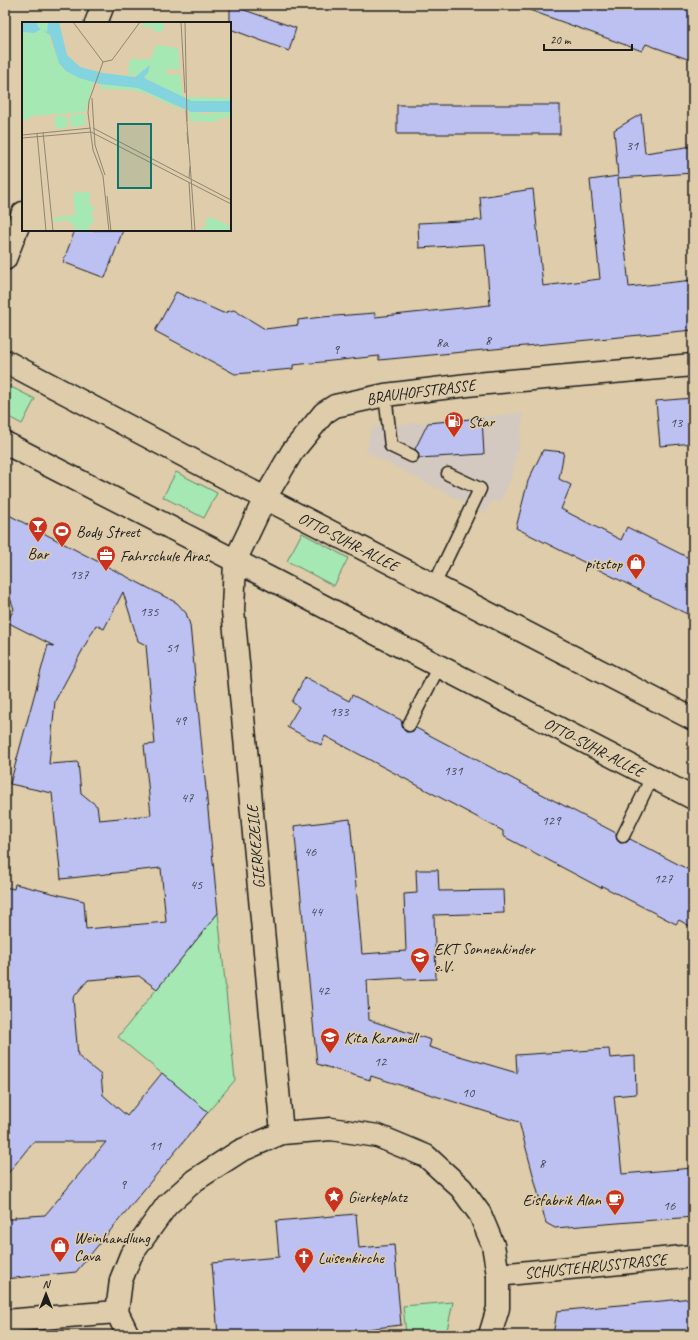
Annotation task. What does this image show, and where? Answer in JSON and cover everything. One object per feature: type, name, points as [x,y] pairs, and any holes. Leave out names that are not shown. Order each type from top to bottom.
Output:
[{"type":"street","points":[[96,22],[103,5]]},
{"type":"street","points":[[5,259],[22,216]]},
{"type":"street","name":"OTTO-SUHR-ALLEE","points":[[5,361],[265,498],[693,719]]},
{"type":"street","name":"BRAUHOFSTRASSE","points":[[235,561],[265,498],[292,452],[324,413],[335,406],[385,395],[476,384],[693,365]]},
{"type":"street","name":"OTTO-SUHR-ALLEE","points":[[5,443],[693,798]]},
{"type":"street","name":"GIERKEZEILE","points":[[235,561],[233,610],[282,1133]]},
{"type":"street","points":[[128,1335],[117,1312],[121,1280],[131,1255],[167,1205],[195,1180],[240,1151],[282,1133],[331,1129],[378,1136],[426,1156],[462,1188],[480,1214],[494,1245],[498,1275],[498,1308],[490,1335]]},
{"type":"street","name":"SCHUSTEHRUSSTRASSE","points":[[498,1275],[693,1256]]},
{"type":"street","points":[[5,1321],[117,1312]]},
{"type":"lane","points":[[385,395],[391,446],[412,456]]},
{"type":"lane","points":[[434,585],[480,489],[448,474]]},
{"type":"lane","points":[[409,725],[439,666]]},
{"type":"lane","points":[[623,836],[652,777]]},
{"type":"shaded area","points":[[523,413],[519,447],[511,479],[500,503],[492,500],[485,513],[366,452],[372,427]]},
{"type":"green space","points":[[5,384],[35,399],[22,424],[5,415]]},
{"type":"green space","points":[[176,472],[217,493],[204,518],[163,497]]},
{"type":"green space","points":[[302,533],[348,558],[334,586],[287,561]]},
{"type":"green space","points":[[218,913],[235,1080],[208,1112],[118,1037]]},
{"type":"green space","points":[[453,1302],[447,1330],[443,1335],[391,1335],[406,1334],[403,1306]]},
{"type":"building","points":[[230,5],[296,28],[289,51],[231,29]]},
{"type":"building","points":[[524,5],[693,5],[693,61],[646,44],[642,51],[524,8]]},
{"type":"building","points":[[397,105],[560,105],[560,134],[397,134]]},
{"type":"building","points":[[641,114],[645,153],[693,146],[693,173],[618,178],[629,287],[693,280],[693,330],[379,360],[379,356],[293,365],[293,369],[235,374],[155,331],[176,292],[223,313],[234,310],[265,329],[298,325],[298,320],[322,317],[375,313],[375,317],[490,305],[485,244],[419,248],[418,223],[482,220],[480,197],[533,189],[543,286],[600,279],[590,180],[618,176],[614,130]]},
{"type":"building","points":[[75,231],[123,231],[105,278],[63,262]]},
{"type":"building","points":[[693,398],[693,443],[660,446],[656,401]]},
{"type":"building","points":[[482,418],[484,454],[419,458],[418,452],[415,449],[428,423]]},
{"type":"building","points":[[543,450],[564,452],[559,479],[571,485],[561,509],[621,540],[627,527],[693,560],[693,617],[516,528],[528,481]]},
{"type":"building","points":[[5,513],[177,603],[186,613],[190,625],[218,913],[157,989],[139,976],[88,980],[73,998],[78,1056],[101,1075],[103,1095],[127,1116],[162,1073],[208,1112],[76,1272],[5,1279],[5,1219],[45,1215],[106,1142],[33,1142],[5,1177],[5,887],[14,889],[15,884],[84,901],[86,929],[166,922],[161,868],[61,879],[52,793],[10,784],[48,645],[54,646],[7,622],[14,609],[9,595],[8,583],[5,582]],"holes":[[[123,592],[138,641],[146,645],[155,744],[144,745],[151,815],[99,820],[97,806],[81,793],[78,762],[49,764],[55,701],[96,625],[104,629]]]},
{"type":"building","points":[[305,677],[349,701],[352,695],[401,720],[403,729],[406,732],[413,731],[416,728],[616,833],[617,840],[620,843],[627,842],[630,839],[693,872],[693,928],[679,920],[676,924],[602,886],[601,888],[503,836],[503,831],[325,736],[321,745],[287,727],[299,707],[292,702]]},
{"type":"building","points":[[350,819],[362,954],[406,951],[404,894],[417,893],[416,870],[438,870],[439,891],[503,890],[504,913],[434,915],[436,979],[405,980],[402,978],[367,980],[369,1020],[431,1040],[429,1047],[517,1073],[516,1055],[609,1049],[610,1058],[635,1056],[636,1094],[614,1096],[622,1174],[693,1168],[693,1217],[555,1228],[546,1223],[519,1122],[371,1076],[370,1080],[317,1064],[294,826]]},
{"type":"building","name":"Luisenkirche","points":[[356,1214],[359,1248],[394,1245],[401,1325],[367,1329],[367,1335],[218,1335],[212,1263],[279,1257],[276,1221]]},
{"type":"building","points":[[693,1298],[693,1335],[553,1335],[557,1311]]},
{"type":"place","name":"Star","points":[[454,438]]},
{"type":"place","name":"Bar","points":[[38,543]]},
{"type":"place","name":"Body Street","points":[[62,548]]},
{"type":"place","name":"Fahrschule Aras","points":[[106,572]]},
{"type":"place","name":"pitstop","points":[[636,580]]},
{"type":"place","name":"EKT Sonnenkinder e.V.","points":[[420,974]]},
{"type":"place","name":"Kita Karamell","points":[[330,1054]]},
{"type":"place","name":"Gierkeplatz","points":[[334,1213]]},
{"type":"place","name":"Eisfabrik Alan","points":[[615,1216]]},
{"type":"place","name":"Weinhandlung Cava","points":[[60,1263]]},
{"type":"place","name":"Luisenkirche","points":[[304,1274]]}]
